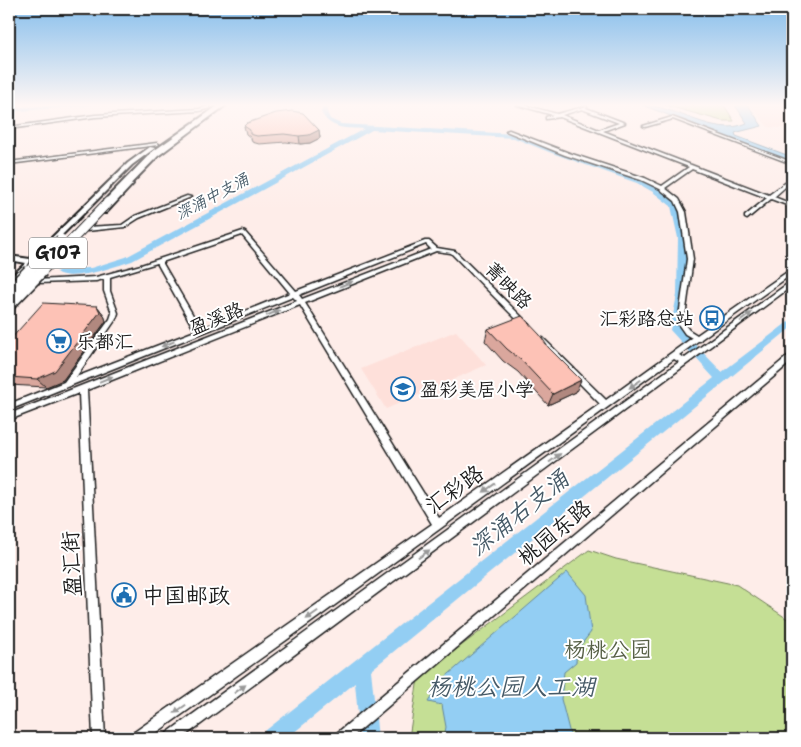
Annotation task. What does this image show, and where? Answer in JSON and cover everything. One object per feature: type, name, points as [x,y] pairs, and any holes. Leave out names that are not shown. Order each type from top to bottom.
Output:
[{"type":"highway","name":"G107","points":[[9,305],[155,146],[164,140]]},
{"type":"highway","name":"G107","points":[[9,291],[103,202],[174,140]]},
{"type":"main road","points":[[9,313],[171,142]]},
{"type":"main road","points":[[9,284],[130,164],[155,146]]},
{"type":"main road","points":[[9,257],[25,256],[46,247]]},
{"type":"main road","points":[[9,257],[53,266]]},
{"type":"main road","points":[[9,271],[19,274],[53,266]]},
{"type":"street","points":[[529,140],[581,159],[633,175],[662,188],[677,200],[683,212],[690,258],[680,324],[696,340]]},
{"type":"street","points":[[622,140],[792,206]]},
{"type":"street","points":[[731,140],[792,163]]},
{"type":"street","points":[[9,163],[155,146]]},
{"type":"street","points":[[662,188],[692,167]]},
{"type":"street","points":[[747,217],[792,178]]},
{"type":"street","points":[[88,229],[123,226],[137,216],[190,197]]},
{"type":"street","points":[[38,281],[80,281],[107,276],[159,261],[243,232],[301,302],[438,525]]},
{"type":"street","name":"菁映路","points":[[427,242],[435,249],[453,252],[529,328]]},
{"type":"street","name":"盈溪路","points":[[9,407],[427,242]]},
{"type":"street","name":"盈溪路","points":[[9,418],[435,249]]},
{"type":"street","points":[[159,261],[198,332]]},
{"type":"street","name":"汇彩路","points":[[138,738],[376,570],[792,271]]},
{"type":"street","points":[[67,384],[113,319],[115,313],[107,291],[107,276]]},
{"type":"street","name":"汇彩路","points":[[172,738],[792,284]]},
{"type":"street","name":"菁映路","points":[[536,335],[605,404]]},
{"type":"street","points":[[677,354],[685,362]]},
{"type":"street","name":"桃园东路","points":[[342,738],[792,357]]},
{"type":"street","points":[[664,363],[674,370]]},
{"type":"street","name":"盈汇街","points":[[84,388],[99,738]]},
{"type":"street","points":[[376,570],[385,583]]},
{"type":"street","points":[[352,587],[360,602]]},
{"type":"shaded area","name":"盈彩美居小学","points":[[456,331],[486,365],[386,409],[361,369]]},
{"type":"green space","name":"杨桃公园","points":[[589,550],[616,559],[737,585],[792,622],[792,738],[409,738],[418,678]]},
{"type":"water","points":[[734,140],[746,140],[792,157],[792,162]]},
{"type":"water","name":"杨桃公园人工湖","points":[[567,572],[586,595],[591,632],[577,650],[576,662],[564,672],[561,699],[571,738],[444,738],[446,727],[442,705],[428,702],[442,680]]},
{"type":"building","name":"乐都汇","points":[[43,303],[97,306],[100,312],[55,371],[37,379],[9,377],[9,341]]},
{"type":"building","points":[[522,316],[540,335],[548,347],[581,380],[553,394],[488,329]]},
{"type":"waterway","name":"深涌中支涌","points":[[61,272],[92,271],[129,259],[349,140]]},
{"type":"waterway","points":[[524,140],[551,151],[640,181],[656,190],[675,205],[682,238],[682,295],[675,330],[721,378]]},
{"type":"waterway","name":"深涌中支涌","points":[[9,262],[13,263]]},
{"type":"waterway","name":"深涌右支涌","points":[[362,666],[792,322]]},
{"type":"waterway","name":"深涌右支涌","points":[[272,738],[362,666]]},
{"type":"waterway","points":[[362,666],[369,738]]},
{"type":"place","name":"汇彩路总站","points":[[712,318]]},
{"type":"place","name":"乐都汇","points":[[59,341]]},
{"type":"place","name":"盈彩美居小学","points":[[403,389]]},
{"type":"place","name":"中国邮政","points":[[124,595]]}]
